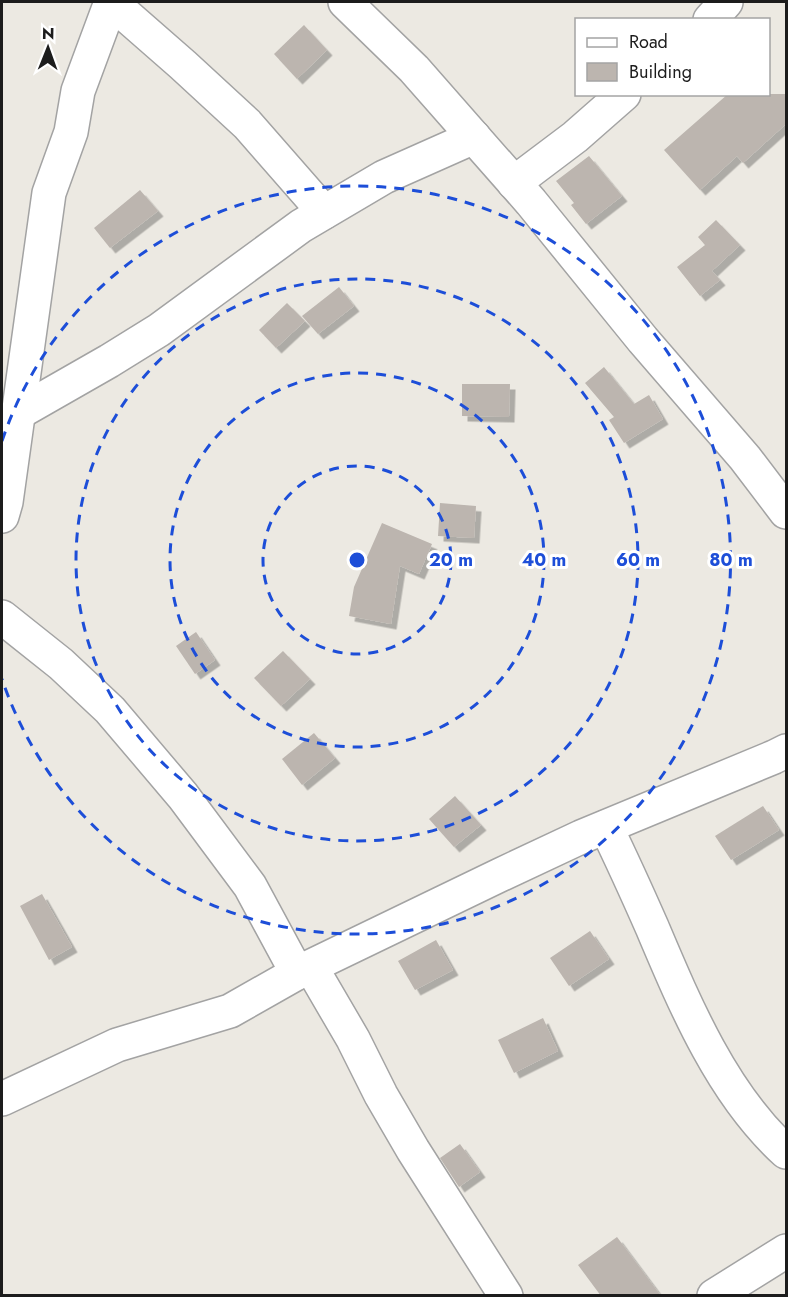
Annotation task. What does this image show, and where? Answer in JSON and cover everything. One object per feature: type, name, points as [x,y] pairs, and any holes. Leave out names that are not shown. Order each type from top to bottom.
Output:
[{"type":"street","points":[[2,516],[6,502],[49,193],[70,132],[78,91],[111,2],[248,124],[324,212]]},
{"type":"street","points":[[345,2],[414,69],[514,183],[643,340],[746,458],[786,512]]},
{"type":"street","points":[[712,18],[726,2]]},
{"type":"street","points":[[514,183],[575,137],[622,96]]},
{"type":"street","points":[[18,412],[159,330],[283,238],[324,212],[384,177],[474,137]]},
{"type":"street","points":[[2,617],[61,664],[110,710],[183,796],[250,886],[304,970],[353,1038],[412,1150],[506,1296]]},
{"type":"street","points":[[2,1099],[117,1045],[230,1011],[304,970],[500,874],[786,751]]},
{"type":"street","points":[[606,827],[679,990],[710,1052],[737,1095],[772,1139],[786,1152]]},
{"type":"street","points":[[714,1296],[786,1251]]},
{"type":"building","points":[[304,25],[327,50],[297,79],[274,54]]},
{"type":"building","points":[[786,94],[786,124],[743,163],[737,156],[700,190],[664,150],[726,96]]},
{"type":"building","points":[[589,156],[622,196],[586,224],[571,205],[574,203],[556,181]]},
{"type":"building","points":[[140,190],[158,211],[110,248],[94,228]]},
{"type":"building","points":[[716,220],[740,245],[712,271],[720,280],[700,296],[677,267],[705,245],[698,237]]},
{"type":"building","points":[[339,287],[354,306],[318,334],[302,316]]},
{"type":"building","points":[[287,303],[305,321],[276,348],[259,330]]},
{"type":"building","points":[[604,367],[634,404],[649,395],[663,419],[624,443],[609,420],[614,417],[585,383]]},
{"type":"building","points":[[462,384],[510,384],[509,417],[462,416]]},
{"type":"building","points":[[440,503],[476,506],[474,538],[438,536]]},
{"type":"building","points":[[382,523],[432,544],[419,574],[400,566],[391,624],[349,616],[354,587]]},
{"type":"building","points":[[196,632],[215,660],[195,674],[176,646]]},
{"type":"building","points":[[283,651],[310,679],[281,706],[254,678]]},
{"type":"building","points":[[314,733],[335,758],[302,785],[282,759]]},
{"type":"building","points":[[455,796],[481,825],[454,847],[429,819]]},
{"type":"building","points":[[763,806],[779,830],[731,860],[715,836]]},
{"type":"building","points":[[42,894],[72,947],[49,960],[20,906]]},
{"type":"building","points":[[590,931],[609,959],[569,986],[550,958]]},
{"type":"building","points":[[436,940],[453,970],[415,990],[398,961]]},
{"type":"building","points":[[543,1018],[558,1051],[514,1073],[498,1040]]},
{"type":"building","points":[[460,1144],[480,1172],[459,1187],[440,1158]]},
{"type":"building","points":[[617,1237],[661,1296],[601,1296],[578,1265]]}]
